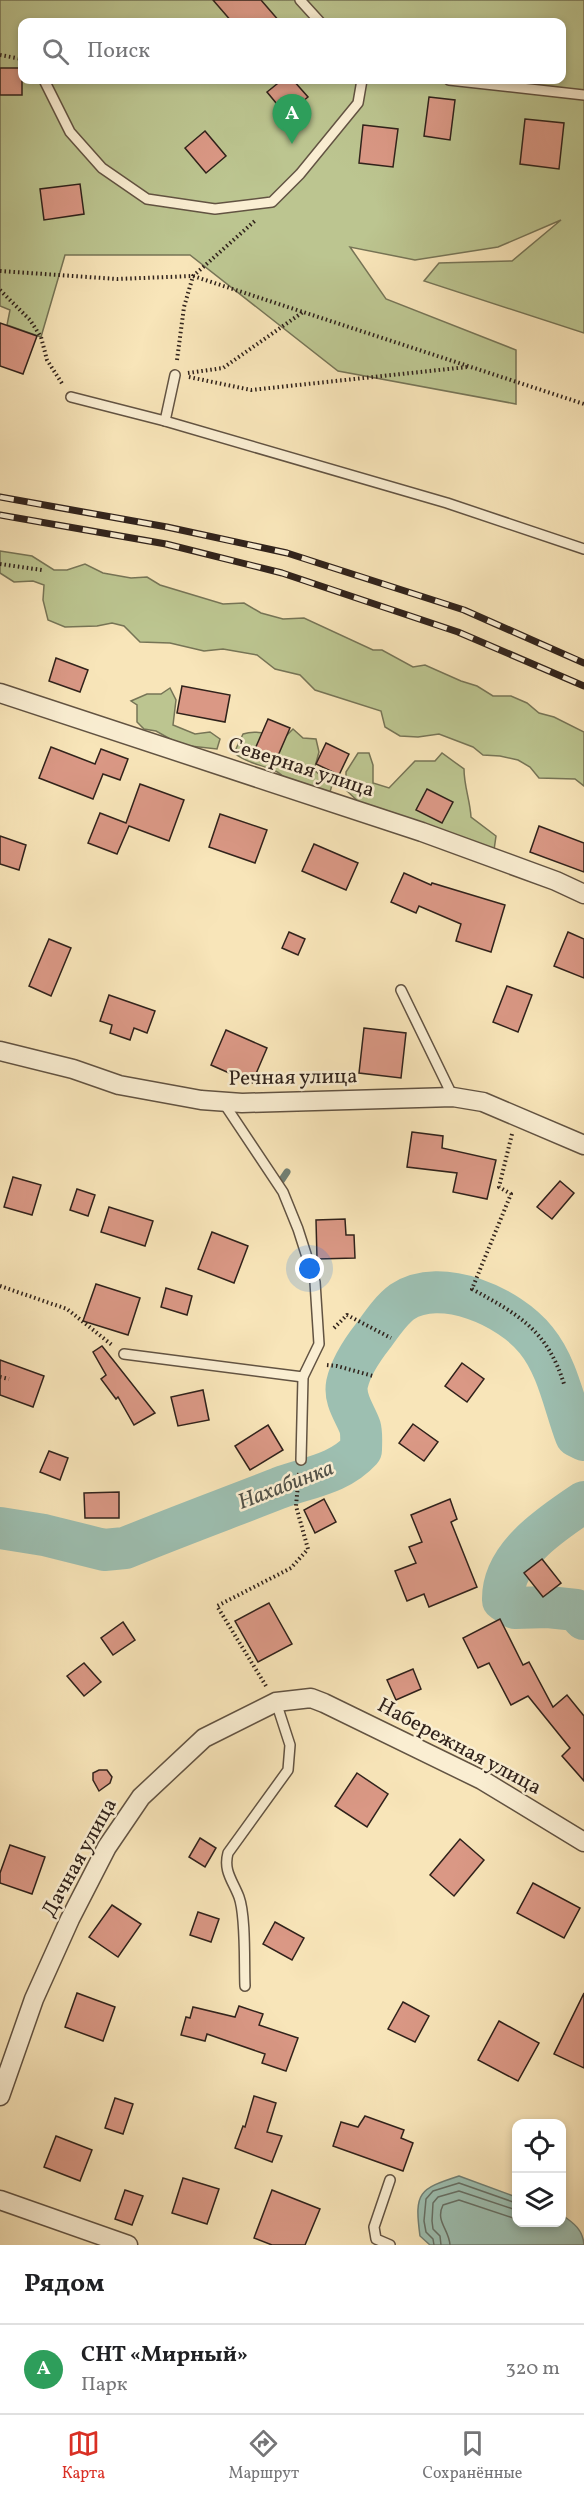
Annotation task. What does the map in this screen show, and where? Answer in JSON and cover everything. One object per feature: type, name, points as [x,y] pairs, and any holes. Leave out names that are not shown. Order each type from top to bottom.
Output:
[{"type":"street","name":"Северная улица","points":[[0,693],[422,832],[556,881],[584,894]]},
{"type":"street","name":"Речная улица","points":[[0,1051],[73,1069],[119,1084],[201,1100],[313,1102],[400,1097],[453,1097],[483,1102],[584,1145]]},
{"type":"street","name":"Дачная улица","points":[[0,2096],[34,1999],[70,1919],[107,1847],[141,1797],[204,1738],[276,1702],[311,1698]]},
{"type":"street","name":"Набережная улица","points":[[311,1698],[482,1780],[584,1842]]},
{"type":"street","points":[[0,2200],[128,2245]]},
{"type":"lane","points":[[300,0],[316,18]]},
{"type":"lane","points":[[46,84],[70,132],[102,168],[147,199],[215,209],[272,202],[300,174],[358,103],[361,84]]},
{"type":"lane","points":[[488,84],[584,94]]},
{"type":"lane","points":[[165,421],[175,375]]},
{"type":"lane","points":[[71,397],[165,421],[447,503],[584,549]]},
{"type":"lane","points":[[401,990],[453,1097]]},
{"type":"lane","points":[[223,1102],[283,1192],[315,1282],[319,1344],[303,1377],[301,1460]]},
{"type":"lane","points":[[124,1354],[303,1377]]},
{"type":"lane","points":[[245,1986],[241,1904],[226,1870],[225,1861],[228,1853],[288,1770],[291,1745],[276,1702]]},
{"type":"lane","points":[[390,2180],[374,2227],[376,2239],[390,2245]]},
{"type":"path","points":[[0,55],[18,58]]},
{"type":"path","points":[[175,375],[184,308],[194,276],[269,208],[272,202]]},
{"type":"path","points":[[0,271],[117,279],[194,276],[584,404]]},
{"type":"path","points":[[0,291],[30,320],[41,338],[48,360],[71,397]]},
{"type":"path","points":[[175,375],[224,368],[303,312]]},
{"type":"path","points":[[175,375],[251,390],[470,366]]},
{"type":"path","points":[[0,564],[42,570]]},
{"type":"path","points":[[517,1116],[499,1187],[511,1194],[472,1289],[508,1309],[537,1331],[558,1364],[564,1384]]},
{"type":"path","points":[[0,1286],[67,1309],[124,1354]]},
{"type":"path","points":[[347,1315],[391,1338]]},
{"type":"path","points":[[337,1366],[373,1376]]},
{"type":"path","points":[[0,1377],[9,1379]]},
{"type":"path","points":[[276,1702],[217,1606],[291,1568],[308,1549],[296,1506],[300,1471]]},
{"type":"green space","points":[[0,0],[584,0],[584,333],[424,281],[439,263],[512,261],[561,220],[498,247],[415,260],[350,247],[386,299],[516,350],[516,404],[338,371],[190,255],[65,255],[41,337],[7,325],[10,310],[0,306]]},
{"type":"green space","points":[[0,551],[32,556],[54,570],[67,570],[85,564],[103,573],[131,578],[147,577],[160,585],[223,604],[244,603],[261,613],[283,619],[304,618],[373,650],[382,650],[413,667],[425,665],[477,686],[493,696],[511,696],[527,703],[539,713],[554,717],[584,732],[584,786],[575,779],[539,778],[530,767],[518,760],[483,755],[473,747],[439,734],[418,737],[400,736],[385,727],[381,711],[315,690],[300,675],[275,669],[257,655],[223,649],[204,651],[170,643],[140,642],[124,626],[112,623],[65,627],[48,620],[43,600],[44,585],[33,581],[14,582],[0,573]]},
{"type":"green space","points":[[170,688],[176,700],[173,725],[195,734],[210,732],[220,739],[217,749],[181,745],[156,731],[144,729],[137,722],[137,705],[131,701],[147,694],[161,694]]},
{"type":"green space","points":[[293,729],[303,738],[316,739],[319,752],[314,770],[332,785],[330,792],[297,787],[278,772],[234,753],[243,734],[259,732],[286,736]]},
{"type":"green space","points":[[358,753],[369,753],[373,765],[373,783],[389,788],[415,761],[435,761],[442,753],[464,769],[471,817],[496,836],[494,850],[363,806],[346,790],[346,772]]},
{"type":"water","points":[[459,2176],[512,2196],[512,2227],[566,2227],[566,2218],[577,2227],[584,2245],[430,2245],[420,2236],[418,2210],[422,2194],[435,2185]]},
{"type":"building","points":[[213,0],[261,0],[277,18],[229,18]]},
{"type":"building","points":[[0,68],[18,68],[18,84],[22,84],[22,95],[0,95]]},
{"type":"building","points":[[277,84],[297,84],[308,97],[286,115],[267,92]]},
{"type":"building","points":[[429,97],[455,100],[450,140],[424,136]]},
{"type":"building","points":[[525,119],[564,123],[559,169],[520,164]]},
{"type":"building","points":[[363,125],[398,129],[393,167],[359,163]]},
{"type":"building","points":[[205,131],[226,156],[206,173],[185,148]]},
{"type":"building","points":[[80,184],[84,214],[44,220],[40,189]]},
{"type":"building","points":[[0,323],[37,336],[23,374],[0,366]]},
{"type":"building","points":[[56,658],[88,670],[80,692],[49,681]]},
{"type":"building","points":[[182,686],[230,695],[225,722],[177,713]]},
{"type":"building","points":[[268,719],[290,728],[277,758],[255,749]]},
{"type":"building","points":[[326,743],[349,754],[339,775],[316,764]]},
{"type":"building","points":[[51,747],[95,764],[101,749],[128,759],[120,780],[103,774],[93,799],[39,778]]},
{"type":"building","points":[[140,784],[184,800],[169,841],[129,826],[117,854],[88,843],[100,813],[126,823]]},
{"type":"building","points":[[427,789],[453,802],[442,823],[416,810]]},
{"type":"building","points":[[220,814],[267,830],[255,863],[209,847]]},
{"type":"building","points":[[539,826],[584,843],[584,872],[530,852]]},
{"type":"building","points":[[0,836],[26,845],[19,870],[0,864]]},
{"type":"building","points":[[314,844],[358,863],[346,890],[302,871]]},
{"type":"building","points":[[404,873],[431,885],[432,883],[505,905],[491,952],[456,941],[461,924],[419,906],[416,913],[391,902]]},
{"type":"building","points":[[289,932],[305,939],[298,955],[282,948]]},
{"type":"building","points":[[568,932],[584,939],[584,978],[554,966]]},
{"type":"building","points":[[49,939],[71,948],[51,996],[29,986]]},
{"type":"building","points":[[507,986],[532,995],[518,1032],[493,1022]]},
{"type":"building","points":[[109,995],[155,1011],[147,1033],[134,1028],[130,1040],[110,1033],[112,1025],[100,1021]]},
{"type":"building","points":[[364,1028],[406,1033],[401,1078],[359,1073]]},
{"type":"building","points":[[226,1030],[267,1048],[252,1083],[211,1065]]},
{"type":"building","points":[[412,1132],[443,1136],[442,1148],[496,1160],[487,1199],[453,1192],[457,1173],[407,1167]]},
{"type":"building","points":[[13,1177],[41,1185],[32,1215],[4,1207]]},
{"type":"building","points":[[560,1181],[574,1193],[552,1219],[537,1207]]},
{"type":"building","points":[[77,1189],[95,1195],[88,1216],[70,1210]]},
{"type":"building","points":[[109,1207],[153,1221],[145,1246],[101,1232]]},
{"type":"building","points":[[345,1219],[346,1235],[354,1235],[355,1258],[317,1259],[316,1220]]},
{"type":"building","points":[[212,1232],[248,1246],[234,1283],[198,1269]]},
{"type":"building","points":[[96,1284],[140,1298],[128,1335],[83,1321]]},
{"type":"building","points":[[166,1288],[192,1296],[187,1315],[161,1307]]},
{"type":"building","points":[[102,1346],[155,1413],[134,1425],[118,1397],[116,1399],[101,1379],[106,1375],[93,1352]]},
{"type":"building","points":[[0,1360],[44,1376],[33,1407],[0,1395]]},
{"type":"building","points":[[462,1363],[484,1379],[467,1402],[445,1386]]},
{"type":"building","points":[[203,1390],[209,1420],[178,1426],[171,1397]]},
{"type":"building","points":[[413,1424],[438,1442],[424,1461],[399,1443]]},
{"type":"building","points":[[268,1425],[283,1450],[250,1470],[235,1446]]},
{"type":"building","points":[[49,1451],[68,1458],[60,1480],[40,1472]]},
{"type":"building","points":[[119,1492],[119,1518],[85,1518],[84,1493]]},
{"type":"building","points":[[324,1499],[336,1522],[315,1533],[304,1510]]},
{"type":"building","points":[[450,1499],[457,1519],[451,1522],[477,1587],[429,1607],[424,1594],[407,1601],[395,1571],[416,1563],[409,1547],[422,1542],[411,1515]]},
{"type":"building","points":[[542,1559],[561,1583],[543,1597],[524,1573]]},
{"type":"building","points":[[269,1603],[292,1644],[258,1662],[235,1621]]},
{"type":"building","points":[[500,1619],[523,1665],[529,1662],[553,1707],[567,1695],[584,1716],[584,1781],[562,1756],[570,1748],[528,1696],[511,1705],[489,1663],[478,1668],[463,1638]]},
{"type":"building","points":[[123,1622],[135,1640],[113,1655],[101,1638]]},
{"type":"building","points":[[84,1663],[101,1682],[84,1696],[67,1676]]},
{"type":"building","points":[[413,1669],[421,1689],[396,1700],[387,1680]]},
{"type":"building","points":[[107,1770],[112,1777],[110,1783],[99,1791],[93,1780],[93,1773]]},
{"type":"building","points":[[357,1773],[388,1794],[367,1827],[335,1806]]},
{"type":"building","points":[[200,1838],[216,1848],[205,1867],[189,1857]]},
{"type":"building","points":[[460,1839],[484,1860],[454,1896],[430,1875]]},
{"type":"building","points":[[10,1845],[45,1857],[32,1894],[0,1883],[0,1873]]},
{"type":"building","points":[[533,1883],[580,1908],[564,1938],[517,1913]]},
{"type":"building","points":[[112,1905],[141,1924],[118,1957],[89,1937]]},
{"type":"building","points":[[198,1912],[219,1919],[211,1942],[190,1935]]},
{"type":"building","points":[[275,1922],[304,1938],[292,1960],[263,1944]]},
{"type":"building","points":[[77,1993],[115,2007],[103,2041],[65,2027]]},
{"type":"building","points":[[584,1993],[584,2068],[554,2054]]},
{"type":"building","points":[[403,2002],[429,2016],[415,2042],[388,2029]]},
{"type":"building","points":[[239,2006],[263,2014],[259,2025],[298,2038],[286,2071],[262,2063],[265,2054],[207,2034],[205,2041],[181,2035],[186,2017],[190,2018],[193,2007],[235,2017]]},
{"type":"building","points":[[499,2021],[539,2043],[518,2081],[478,2060]]},
{"type":"building","points":[[254,2096],[276,2103],[267,2132],[282,2136],[272,2162],[235,2148],[243,2126],[245,2127]]},
{"type":"building","points":[[115,2098],[133,2104],[123,2134],[105,2128]]},
{"type":"building","points":[[365,2116],[404,2130],[401,2138],[413,2143],[403,2171],[333,2146],[341,2122],[358,2127]]},
{"type":"building","points":[[56,2136],[92,2150],[80,2181],[44,2167]]},
{"type":"building","points":[[183,2178],[219,2189],[207,2224],[172,2213]]},
{"type":"building","points":[[125,2190],[143,2196],[132,2225],[115,2219]]},
{"type":"building","points":[[272,2190],[320,2209],[305,2245],[272,2245],[254,2238]]},
{"type":"waterway","points":[[279,1184],[287,1172]]},
{"type":"waterway","name":"Нахабинка","points":[[0,1528],[44,1535],[104,1550],[125,1548],[343,1465],[361,1450],[360,1427],[350,1406],[346,1390],[357,1358],[390,1313],[402,1302],[418,1295],[436,1292],[474,1299],[510,1316],[524,1328],[536,1340],[550,1362],[576,1436],[584,1440]]},
{"type":"waterway","name":"Нахабинка","points":[[584,1502],[557,1520],[519,1555],[505,1584],[503,1600],[515,1608],[548,1607],[576,1610],[584,1619]]},
{"type":"waterway","points":[[0,1515],[104,1550]]},
{"type":"railway","points":[[0,497],[167,527],[287,553],[464,610],[584,663]]},
{"type":"railway","points":[[0,515],[166,544],[282,573],[458,632],[584,686]]},
{"type":"place","name":"СНТ «Мирный»","points":[[292,144]]}]
